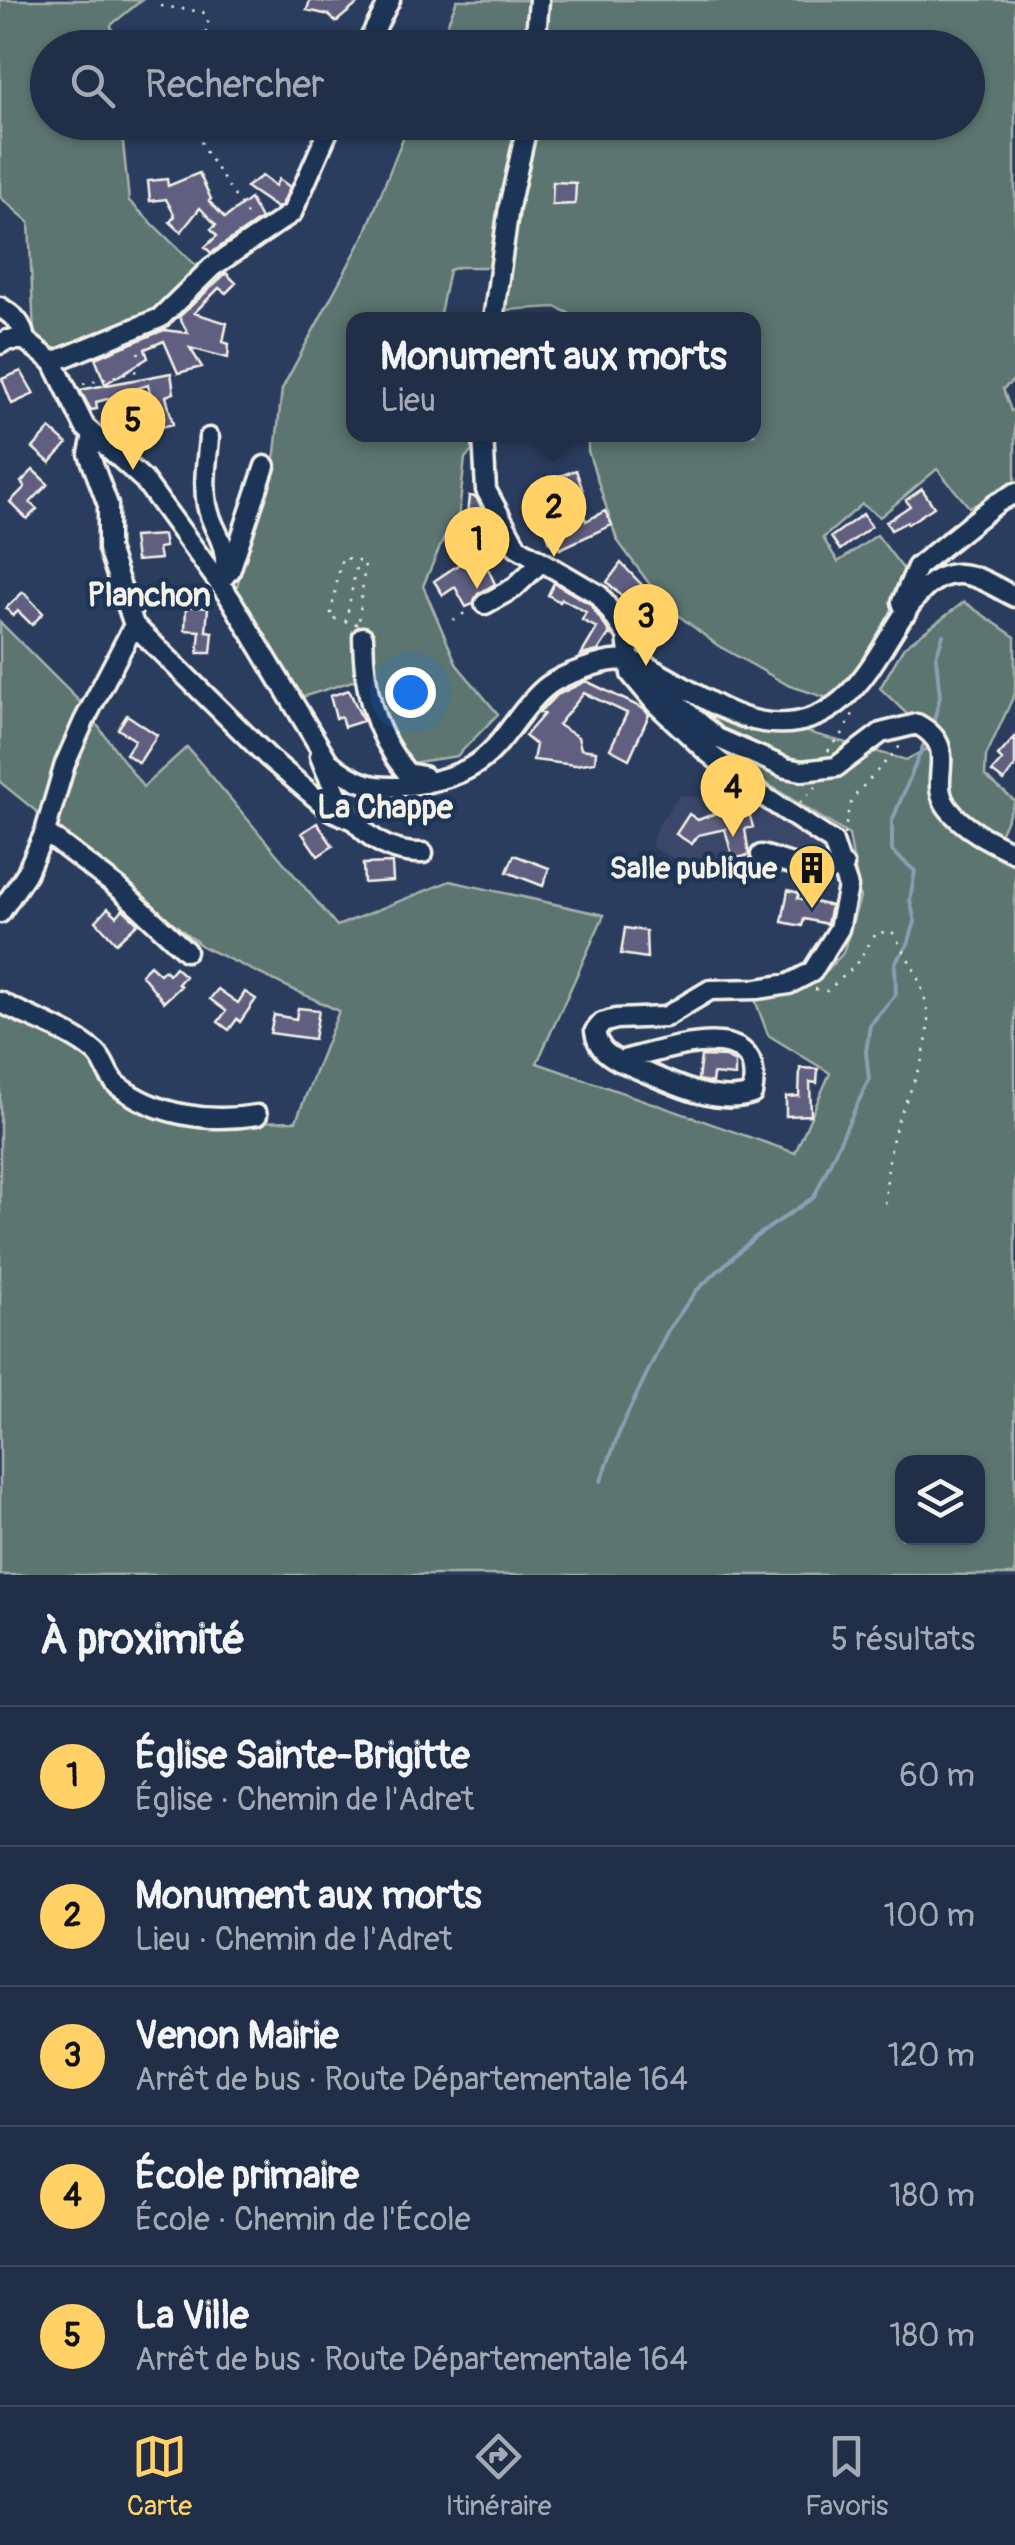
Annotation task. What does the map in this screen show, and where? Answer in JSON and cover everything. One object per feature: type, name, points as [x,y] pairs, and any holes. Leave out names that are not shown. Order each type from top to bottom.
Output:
[{"type":"street","points":[[374,30],[390,0]]},
{"type":"street","points":[[536,30],[539,0]]},
{"type":"street","points":[[53,362],[160,318],[212,267],[292,213],[324,140]]},
{"type":"street","points":[[494,312],[509,207],[524,140]]},
{"type":"street","points":[[0,307],[16,317],[24,340]]},
{"type":"street","points":[[0,344],[24,340],[53,362],[78,418],[144,480],[222,579],[317,746],[329,780],[351,820]]},
{"type":"street","points":[[93,434],[89,454],[108,504],[108,550],[134,625],[269,758],[330,810],[351,820],[385,847],[423,852]]},
{"type":"street","points":[[208,438],[208,508],[225,544],[222,579]]},
{"type":"street","points":[[483,442],[486,490],[517,547],[599,595],[626,635],[630,667],[656,704],[758,792],[833,842],[844,866],[848,887],[839,930],[812,972],[789,984],[710,990],[665,1017],[616,1018],[602,1022],[595,1030],[596,1042],[608,1056],[619,1061],[708,1095],[738,1099],[752,1094],[755,1078],[751,1059],[742,1046],[721,1041],[619,1061]]},
{"type":"street","points":[[222,579],[232,569],[265,466]]},
{"type":"street","points":[[908,610],[902,602],[917,567],[1015,493]]},
{"type":"street","points":[[471,609],[514,588],[540,563]]},
{"type":"street","points":[[317,746],[347,777],[373,788],[426,783],[472,767],[500,743],[532,701],[561,678],[599,663],[669,676],[745,718],[790,723],[812,718],[849,696],[908,610],[933,582],[955,574],[1015,597]]},
{"type":"street","points":[[0,913],[26,874],[46,832],[65,764],[134,625]]},
{"type":"street","points":[[361,630],[367,687],[380,735],[406,773],[423,776],[426,783]]},
{"type":"street","points":[[630,667],[717,738],[786,768],[820,771],[849,760],[881,734],[917,724],[933,733],[939,744],[943,760],[940,787],[947,807],[985,840],[1015,853]]},
{"type":"street","points":[[46,832],[120,890],[186,951]]},
{"type":"street","points":[[761,855],[816,871],[830,872],[844,866]]},
{"type":"street","points":[[0,1002],[99,1055],[113,1083],[137,1098],[192,1117],[224,1120],[257,1115]]},
{"type":"path","points":[[161,6],[203,12],[209,24],[206,30]]},
{"type":"path","points":[[200,140],[260,234]]},
{"type":"path","points":[[67,387],[137,372],[141,362],[132,329]]},
{"type":"path","points":[[342,557],[357,560],[365,564],[361,630],[330,618],[342,557]]},
{"type":"path","points":[[346,622],[357,560]]},
{"type":"path","points":[[453,620],[471,609]]},
{"type":"path","points":[[843,733],[856,707]]},
{"type":"path","points":[[833,842],[848,830],[849,807],[857,794],[908,739]]},
{"type":"path","points":[[791,812],[816,787],[820,771]]},
{"type":"path","points":[[812,972],[814,988],[827,991],[854,967],[877,932],[893,933],[916,972],[928,1019],[918,1077],[900,1116],[888,1159],[884,1206]]},
{"type":"shaded area","points":[[743,787],[826,848],[823,866],[791,872],[750,862],[732,868],[682,863],[651,847],[657,827],[680,795],[705,798]]},
{"type":"green space","points":[[0,0],[142,0],[111,25],[112,30],[30,30],[30,140],[123,140],[129,201],[200,270],[160,309],[57,355],[34,334],[29,222],[0,197]]},
{"type":"green space","points":[[457,0],[1015,0],[1015,379],[1003,389],[1011,411],[1015,410],[1015,491],[969,507],[937,469],[880,517],[862,504],[823,538],[838,562],[877,535],[907,574],[875,641],[830,699],[788,685],[717,645],[665,605],[617,540],[588,451],[588,442],[761,442],[761,312],[566,312],[556,307],[505,310],[506,267],[458,267],[449,270],[440,312],[346,312],[346,442],[473,442],[472,451],[465,458],[459,513],[423,586],[457,665],[498,714],[457,756],[411,763],[396,753],[368,676],[299,698],[235,593],[275,453],[282,389],[365,234],[402,140],[985,140],[985,30],[445,30]]},
{"type":"green space","points":[[964,602],[1015,637],[1015,693],[986,756],[985,776],[1015,801],[992,852],[1015,862],[1015,1575],[0,1575],[0,1009],[76,1048],[98,1065],[110,1089],[202,1123],[296,1121],[339,1011],[203,947],[0,782],[0,622],[81,703],[143,787],[187,747],[337,926],[450,881],[604,915],[537,1063],[795,1153],[830,1073],[768,1035],[754,997],[816,982],[843,953],[860,898],[849,835],[713,750],[705,703],[906,760],[937,743],[880,688],[904,647]]},
{"type":"building","points":[[310,0],[362,0],[336,22],[329,15],[307,10]]},
{"type":"building","points":[[199,173],[209,201],[225,218],[250,199],[261,219],[211,253],[205,247],[217,236],[211,229],[216,225],[200,208],[181,232],[170,222],[175,216],[166,199],[150,201],[148,181],[167,179],[168,186]]},
{"type":"building","points":[[262,176],[275,186],[279,179],[290,187],[277,208],[246,187]]},
{"type":"building","points":[[553,182],[576,183],[575,204],[552,205]]},
{"type":"building","points":[[226,273],[236,283],[226,293],[219,288],[194,313],[227,323],[223,342],[229,344],[228,358],[190,348],[202,367],[178,373],[164,341],[145,349],[148,358],[105,384],[95,358],[164,330],[188,333],[179,317]]},
{"type":"building","points":[[21,371],[34,394],[12,404],[2,379]]},
{"type":"building","points":[[171,373],[174,393],[166,396],[173,424],[140,432],[135,415],[154,410],[148,385],[128,391],[130,400],[121,403],[119,396],[96,402],[97,409],[91,410],[80,390]]},
{"type":"building","points":[[50,429],[67,444],[50,463],[33,448]]},
{"type":"building","points":[[33,470],[48,484],[30,503],[37,509],[27,519],[10,502],[25,487],[21,482]]},
{"type":"building","points":[[576,470],[585,497],[571,502],[557,477]]},
{"type":"building","points":[[922,489],[934,507],[891,530],[886,522],[910,506],[906,500]]},
{"type":"building","points":[[469,496],[476,497],[499,543],[489,548],[472,534],[495,584],[466,607],[455,587],[443,595],[434,581],[468,558],[467,535],[456,535],[456,524],[466,525]]},
{"type":"building","points":[[605,511],[612,525],[560,549],[558,540],[550,543],[546,529],[585,518],[586,521]]},
{"type":"building","points":[[863,514],[871,527],[840,550],[831,537]]},
{"type":"building","points":[[163,535],[165,547],[158,548],[160,559],[136,561],[133,537]]},
{"type":"building","points":[[621,563],[643,586],[635,595],[657,615],[649,623],[607,582]]},
{"type":"building","points":[[554,583],[590,604],[612,636],[609,634],[598,651],[581,655],[597,628],[582,620],[586,612],[548,595]]},
{"type":"building","points":[[23,592],[43,613],[32,625],[18,611],[13,616],[6,608]]},
{"type":"building","points":[[186,606],[208,608],[206,631],[213,632],[211,653],[198,653],[200,631],[185,630]]},
{"type":"building","points":[[586,681],[649,715],[629,759],[610,749],[627,713],[584,693],[558,725],[578,737],[581,749],[596,751],[595,762],[575,765],[533,760],[536,745],[525,736],[544,714],[539,712],[557,695]]},
{"type":"building","points":[[349,690],[363,721],[344,727],[341,717],[336,718],[330,696]]},
{"type":"building","points":[[127,715],[157,735],[139,763],[126,754],[135,740],[118,729]]},
{"type":"building","points":[[1015,737],[1015,766],[1004,781],[992,772],[1002,760],[998,756]]},
{"type":"building","points":[[726,809],[728,813],[740,809],[742,815],[749,813],[753,827],[745,829],[749,855],[733,859],[725,829],[698,835],[692,844],[676,834],[689,814],[698,820]]},
{"type":"building","points":[[317,823],[333,846],[318,856],[302,833]]},
{"type":"building","points":[[514,855],[549,868],[543,886],[507,872]]},
{"type":"building","points":[[392,863],[393,881],[364,883],[363,864]]},
{"type":"building","name":"Salle publique","points":[[788,890],[799,893],[798,898],[831,906],[827,924],[804,919],[802,926],[782,922]]},
{"type":"building","points":[[108,908],[117,916],[123,909],[138,923],[116,943],[96,921]]},
{"type":"building","points":[[625,928],[646,931],[647,958],[621,954]]},
{"type":"building","points":[[150,965],[160,974],[164,970],[169,974],[175,967],[185,976],[178,984],[181,986],[164,1002],[141,974]]},
{"type":"building","points":[[218,989],[238,1003],[245,992],[256,999],[240,1022],[237,1019],[229,1030],[218,1022],[226,1011],[210,999]]},
{"type":"building","points":[[298,1008],[319,1010],[314,1039],[270,1033],[274,1015],[296,1019]]},
{"type":"building","points":[[701,1056],[725,1057],[735,1062],[735,1076],[713,1074],[712,1083],[698,1080]]},
{"type":"building","points":[[800,1068],[818,1069],[817,1083],[810,1082],[811,1115],[786,1116],[786,1097],[799,1096]]},
{"type":"waterway","points":[[933,724],[940,697],[936,657],[943,635]]},
{"type":"waterway","points":[[601,1481],[622,1425],[668,1330],[697,1290],[754,1238],[814,1197],[869,1079],[866,1052],[870,1025],[896,994],[895,963],[908,944],[915,922],[910,900],[915,871],[892,851],[892,821],[926,739]]},
{"type":"place","name":"La Ville","points":[[133,470]]},
{"type":"place","name":"Monument aux morts","points":[[554,557]]},
{"type":"place","name":"Église Sainte-Brigitte","points":[[477,589]]},
{"type":"place","name":"Venon Mairie","points":[[646,666]]},
{"type":"place","name":"École primaire","points":[[733,837]]},
{"type":"place","name":"Salle publique","points":[[812,910]]},
{"type":"district","name":"Planchon","points":[[149,595]]},
{"type":"district","name":"La Chappe","points":[[385,807]]}]
